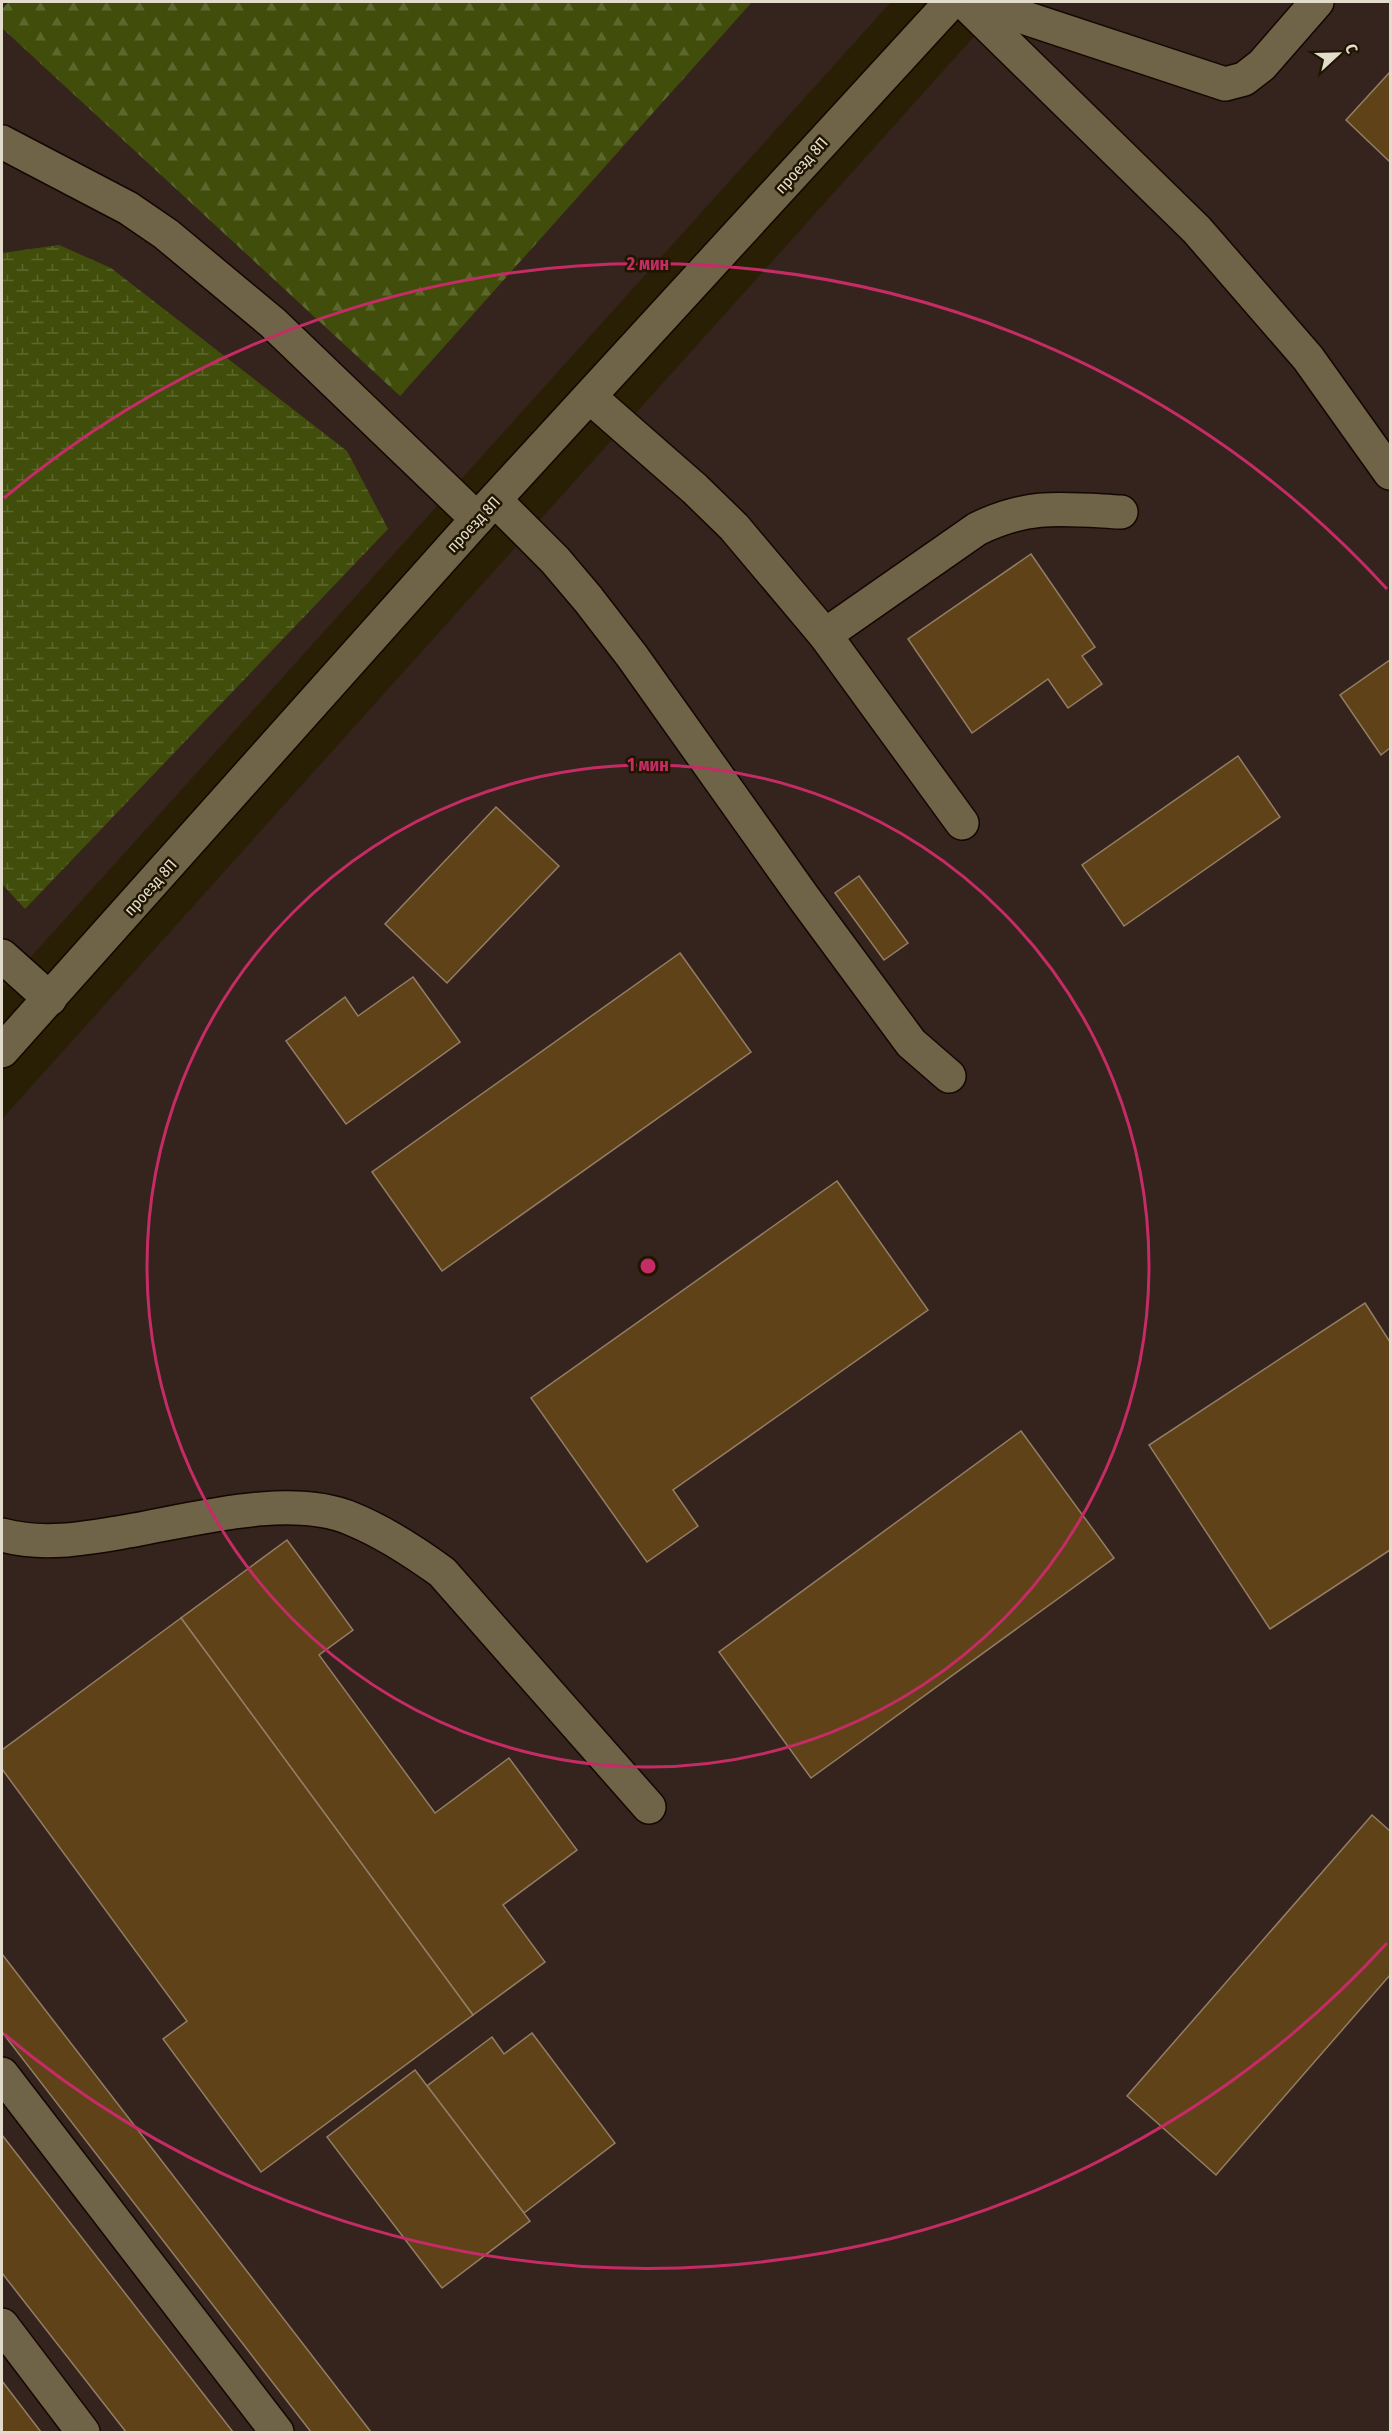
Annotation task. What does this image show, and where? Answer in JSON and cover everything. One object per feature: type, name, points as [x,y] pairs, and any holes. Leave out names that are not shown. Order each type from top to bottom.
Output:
[{"type":"street","name":"проезд 8П","points":[[2,1051],[486,510],[951,2]]},
{"type":"street","points":[[964,2],[1197,230],[1308,358],[1390,473]]},
{"type":"street","points":[[977,2],[1225,84],[1244,80],[1262,65],[1317,2]]},
{"type":"street","points":[[2,142],[128,208],[166,234],[273,323],[486,510],[555,560],[588,598],[632,656],[804,898],[911,1042],[949,1076]]},
{"type":"street","points":[[590,397],[695,489],[734,527],[825,635],[962,823]]},
{"type":"street","points":[[825,635],[977,529],[999,518],[1017,512],[1049,508],[1121,512]]},
{"type":"street","points":[[2,956],[50,999]]},
{"type":"street","points":[[2,1535],[25,1541],[74,1541],[271,1508],[310,1508],[351,1518],[408,1547],[442,1572],[649,1808]]},
{"type":"street","points":[[2,2074],[277,2433]]},
{"type":"street","points":[[2,2325],[83,2433]]},
{"type":"shaded area","points":[[2,2],[891,2],[2,989]]},
{"type":"shaded area","points":[[1005,2],[1390,2],[1390,2432],[2,2432],[2,1119]]},
{"type":"green space","points":[[9,2],[752,2],[400,396],[2,28],[2,9]]},
{"type":"green space","points":[[59,245],[111,268],[347,451],[388,529],[25,909],[2,884],[2,253]]},
{"type":"building","points":[[1390,72],[1390,162],[1346,120]]},
{"type":"building","points":[[1031,554],[1095,647],[1082,656],[1102,684],[1068,708],[1048,679],[972,733],[908,639]]},
{"type":"building","points":[[1390,660],[1390,748],[1381,755],[1340,695]]},
{"type":"building","points":[[1238,756],[1280,817],[1124,926],[1082,865]]},
{"type":"building","points":[[496,807],[559,866],[447,983],[385,924]]},
{"type":"building","points":[[859,876],[908,943],[884,960],[835,893]]},
{"type":"building","points":[[680,953],[751,1052],[442,1271],[372,1172]]},
{"type":"building","points":[[413,977],[460,1042],[346,1124],[286,1041],[345,997],[358,1016]]},
{"type":"building","points":[[837,1181],[928,1310],[673,1490],[698,1526],[647,1562],[531,1398]]},
{"type":"building","points":[[1365,1303],[1390,1342],[1390,1550],[1270,1629],[1149,1445]]},
{"type":"building","points":[[1021,1431],[1114,1558],[811,1778],[719,1652]]},
{"type":"building","points":[[287,1540],[353,1630],[319,1655],[435,1813],[509,1758],[577,1850],[503,1905],[545,1962],[473,2015],[181,1618]]},
{"type":"building","points":[[181,1618],[473,2015],[261,2172],[163,2039],[187,2021],[2,1769],[2,1750]]},
{"type":"building","points":[[1372,1815],[1390,1831],[1390,1975],[1216,2175],[1127,2096]]},
{"type":"building","points":[[2,1954],[371,2432],[311,2432],[2,2032]]},
{"type":"building","points":[[532,2033],[615,2143],[524,2213],[427,2086],[492,2037],[504,2054]]},
{"type":"building","points":[[415,2070],[530,2221],[442,2288],[327,2137]]},
{"type":"building","points":[[2,2135],[233,2432],[126,2432],[2,2273]]},
{"type":"building","points":[[2,2381],[41,2432],[2,2432]]}]
